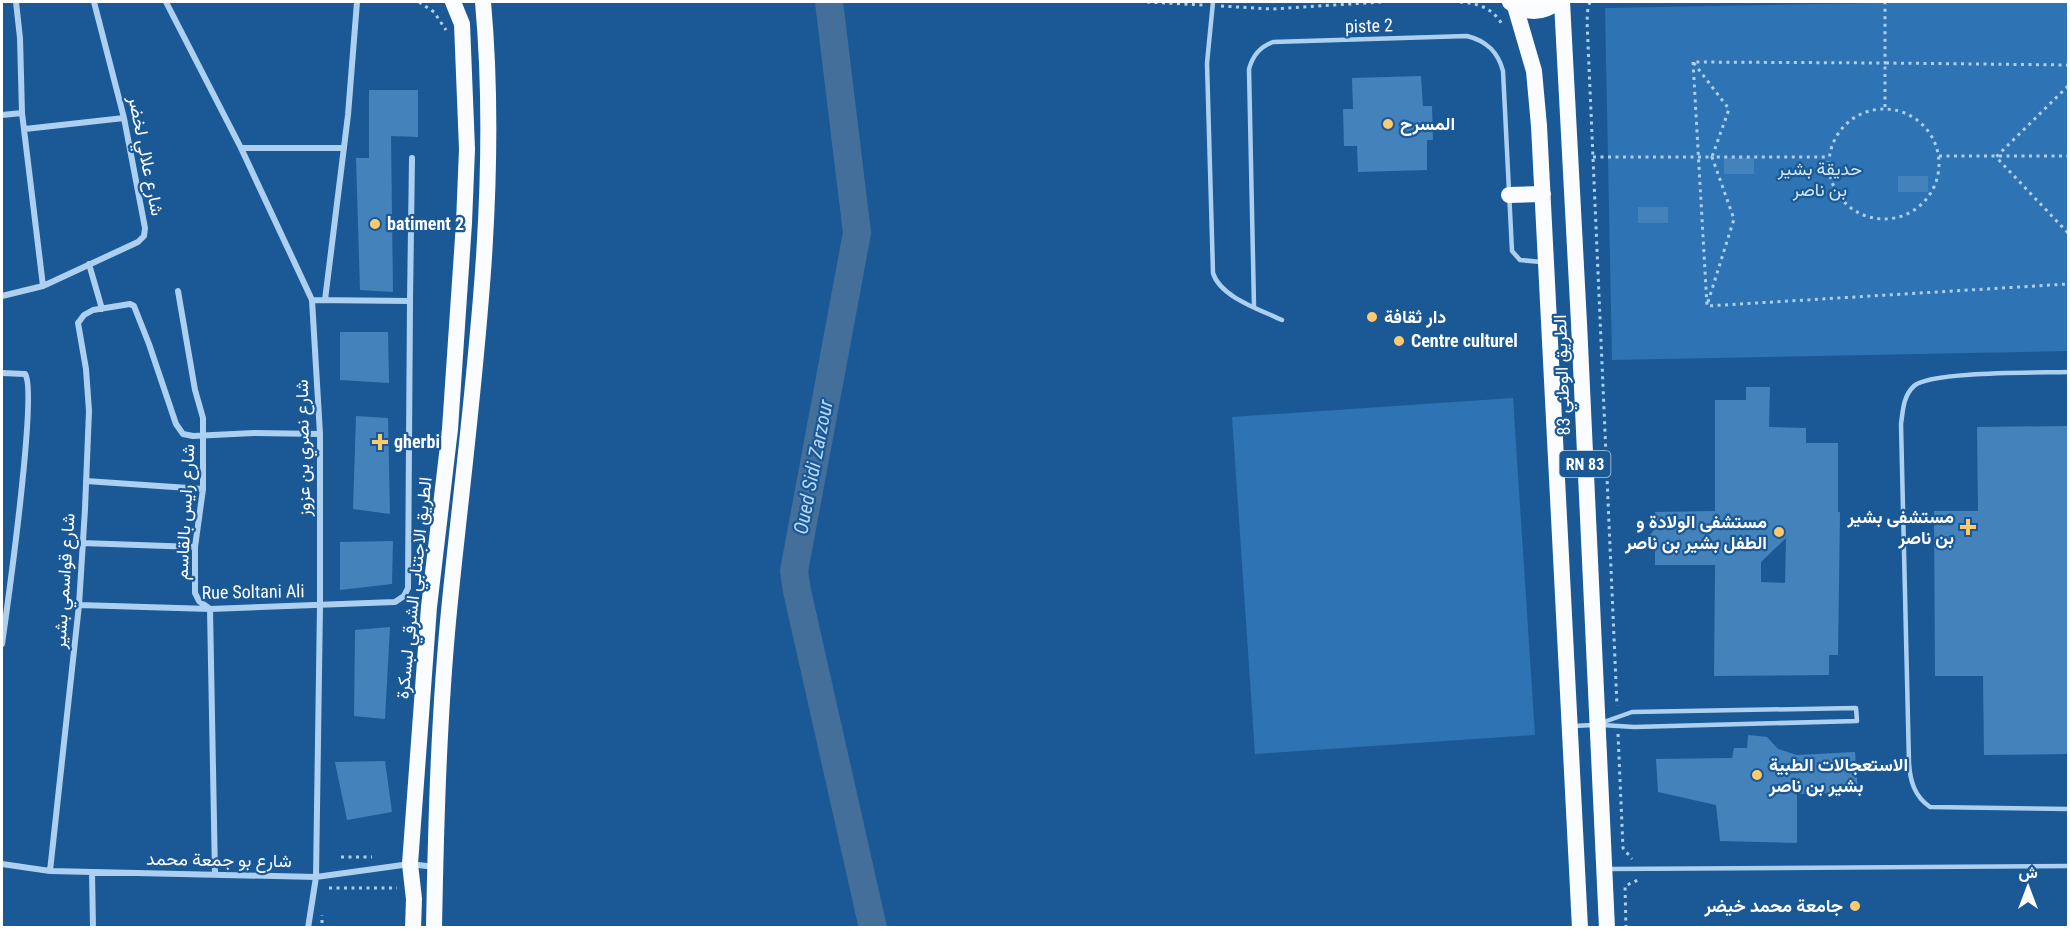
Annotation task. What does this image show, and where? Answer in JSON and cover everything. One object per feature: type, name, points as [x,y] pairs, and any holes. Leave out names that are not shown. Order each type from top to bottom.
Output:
[{"type":"highway","name":"الطريق الاجتنابي الشرقي لبسكرة","points":[[413,927],[414,899],[410,864],[429,607],[450,429],[464,223],[467,149],[462,24],[453,2]]},
{"type":"highway","name":"الطريق الاجتنابي الشرقي لبسكرة","points":[[434,927],[441,711],[471,407],[485,235],[488,165],[486,35],[483,2]]},
{"type":"highway","points":[[1513,4],[1525,10],[1536,11],[1546,9],[1557,2]]},
{"type":"highway","name":"الطريق الوطني 83","points":[[1562,2],[1607,927]]},
{"type":"highway","name":"الطريق الوطني 83","points":[[1513,4],[1534,71],[1543,194],[1568,727],[1580,927]]},
{"type":"highway","points":[[1509,195],[1543,194]]},
{"type":"street","points":[[16,2],[20,38],[22,113],[43,286]]},
{"type":"street","name":"شارع علالي لخضر","points":[[2,296],[43,286],[138,242],[145,232],[124,118],[94,2]]},
{"type":"street","name":"شارع نصري بن عزوز","points":[[168,2],[241,148],[312,300],[320,434],[320,605],[316,877],[308,927]]},
{"type":"street","points":[[325,300],[344,148],[357,2]]},
{"type":"street","points":[[2,115],[22,113]]},
{"type":"street","points":[[25,129],[124,118]]},
{"type":"street","points":[[241,148],[344,148]]},
{"type":"street","name":"Rue Soltani Ali","points":[[79,605],[210,609],[395,602],[404,596],[408,588],[412,158]]},
{"type":"street","points":[[89,264],[102,309]]},
{"type":"street","name":"شارع رايس بالقاسم","points":[[178,291],[195,390],[203,418],[204,435],[203,489],[195,547],[195,593],[199,601],[210,609]]},
{"type":"street","points":[[312,300],[410,301]]},
{"type":"street","name":"شارع قواسمي بشير","points":[[50,872],[79,605],[86,481],[89,411],[86,369],[78,323],[84,315],[93,310],[130,304],[134,306],[178,429],[187,435],[320,434]]},
{"type":"street","points":[[2,373],[27,376],[28,427],[2,644]]},
{"type":"street","points":[[86,481],[203,489]]},
{"type":"street","points":[[82,543],[195,547]]},
{"type":"street","points":[[210,609],[215,875]]},
{"type":"street","name":"شارع بو جمعة محمد","points":[[2,864],[50,872],[316,877],[410,864],[435,867]]},
{"type":"street","points":[[92,873],[93,927]]},
{"type":"lane","points":[[1212,4],[1207,63],[1214,273],[1221,288],[1282,320]]},
{"type":"lane","name":"piste 2","points":[[1254,306],[1250,69],[1254,56],[1265,45],[1273,42],[1458,36],[1467,36],[1484,42],[1497,54],[1503,71],[1512,251],[1520,260],[1547,262]]},
{"type":"lane","points":[[2068,372],[1948,376],[1925,380],[1913,386],[1904,401],[1901,424],[1909,763],[1915,791],[1930,807],[2068,809]]},
{"type":"lane","points":[[1568,727],[1596,724],[1634,727],[1857,721],[1856,708],[1632,712],[1596,724]]},
{"type":"lane","points":[[1603,869],[2068,866]]},
{"type":"path","points":[[1147,2],[1272,9],[1381,2]]},
{"type":"path","points":[[1590,2],[1587,21],[1618,717]]},
{"type":"path","points":[[1885,108],[1886,2]]},
{"type":"path","points":[[1693,62],[2068,65]]},
{"type":"path","points":[[1693,62],[1707,306]]},
{"type":"path","points":[[1693,62],[1729,108],[1712,157],[1734,219],[1707,306]]},
{"type":"path","points":[[1996,157],[2068,86]]},
{"type":"path","points":[[1885,108],[1911,114],[1930,132],[1939,156],[1937,180],[1926,200],[1907,214],[1884,219],[1861,215],[1842,201],[1830,180],[1828,157],[1838,132],[1858,114],[1885,108]]},
{"type":"path","points":[[1939,156],[2068,156]]},
{"type":"path","points":[[1593,157],[1828,157]]},
{"type":"path","points":[[1996,157],[2068,233]]},
{"type":"path","points":[[1707,306],[2068,284]]},
{"type":"path","points":[[1618,726],[1623,848]]},
{"type":"path","points":[[1626,927],[1625,886],[1641,878]]},
{"type":"path","points":[[322,888],[395,887],[402,889]]},
{"type":"path","points":[[322,911],[322,923]]},
{"type":"green space","name":"حديقة بشير بن ناصر","points":[[2068,2],[2068,351],[1612,360],[1605,8]]},
{"type":"green space","points":[[1513,398],[1535,735],[1255,754],[1232,417]]},
{"type":"building","name":"المسرح","points":[[1421,76],[1423,106],[1432,106],[1433,140],[1427,140],[1427,170],[1358,172],[1357,146],[1344,146],[1343,109],[1353,109],[1352,78]]},
{"type":"building","name":"batiment 2","points":[[369,90],[418,90],[418,137],[391,136],[393,292],[360,290],[356,158],[369,158]]},
{"type":"building","points":[[1724,158],[1754,158],[1754,174],[1724,174]]},
{"type":"building","points":[[1898,176],[1928,176],[1928,192],[1898,192]]},
{"type":"building","points":[[1638,207],[1668,207],[1668,223],[1638,223]]},
{"type":"building","points":[[340,332],[388,332],[389,383],[340,380]]},
{"type":"building","name":"مستشفى الولادة و الطفل بشير بن ناصر","points":[[1746,387],[1770,387],[1769,427],[1806,428],[1806,443],[1838,443],[1838,512],[1840,512],[1838,655],[1829,655],[1829,675],[1714,676],[1715,565],[1655,565],[1655,551],[1644,541],[1656,528],[1655,512],[1715,511],[1715,400],[1746,400]],"holes":[[[1786,538],[1785,583],[1761,582],[1761,562]]]},
{"type":"building","points":[[356,416],[388,418],[390,514],[353,509]]},
{"type":"building","name":"مستشفى بشير بن ناصر","points":[[2068,426],[2068,754],[1984,755],[1983,676],[1935,676],[1934,511],[1978,511],[1977,427]]},
{"type":"building","points":[[393,541],[392,584],[340,590],[340,542]]},
{"type":"building","points":[[390,627],[385,719],[354,716],[355,630]]},
{"type":"building","name":"الاستعجالات الطبية بشير بن ناصر","points":[[1748,735],[1767,737],[1778,749],[1797,755],[1855,752],[1858,792],[1797,794],[1797,843],[1720,841],[1716,805],[1658,792],[1656,759],[1732,758],[1734,748],[1747,748]]},
{"type":"building","points":[[385,761],[392,812],[347,820],[335,762]]},
{"type":"waterway","name":"Oued Sidi Zarzour","points":[[829,2],[857,233],[794,571],[873,928]]},
{"type":"place","name":"المسرح","points":[[1388,124]]},
{"type":"place","name":"batiment 2","points":[[375,224]]},
{"type":"place","name":"دار ثقافة","points":[[1372,317]]},
{"type":"place","name":"Centre culturel","points":[[1399,341]]},
{"type":"place","name":"gherbi","points":[[380,442]]},
{"type":"place","name":"مستشفى بشير بن ناصر","points":[[1968,527]]},
{"type":"place","name":"مستشفى الولادة و الطفل بشير بن ناصر","points":[[1779,532]]},
{"type":"place","name":"الاستعجالات الطبية بشير بن ناصر","points":[[1757,775]]},
{"type":"place","name":"جامعة محمد خيضر","points":[[1855,906]]}]
